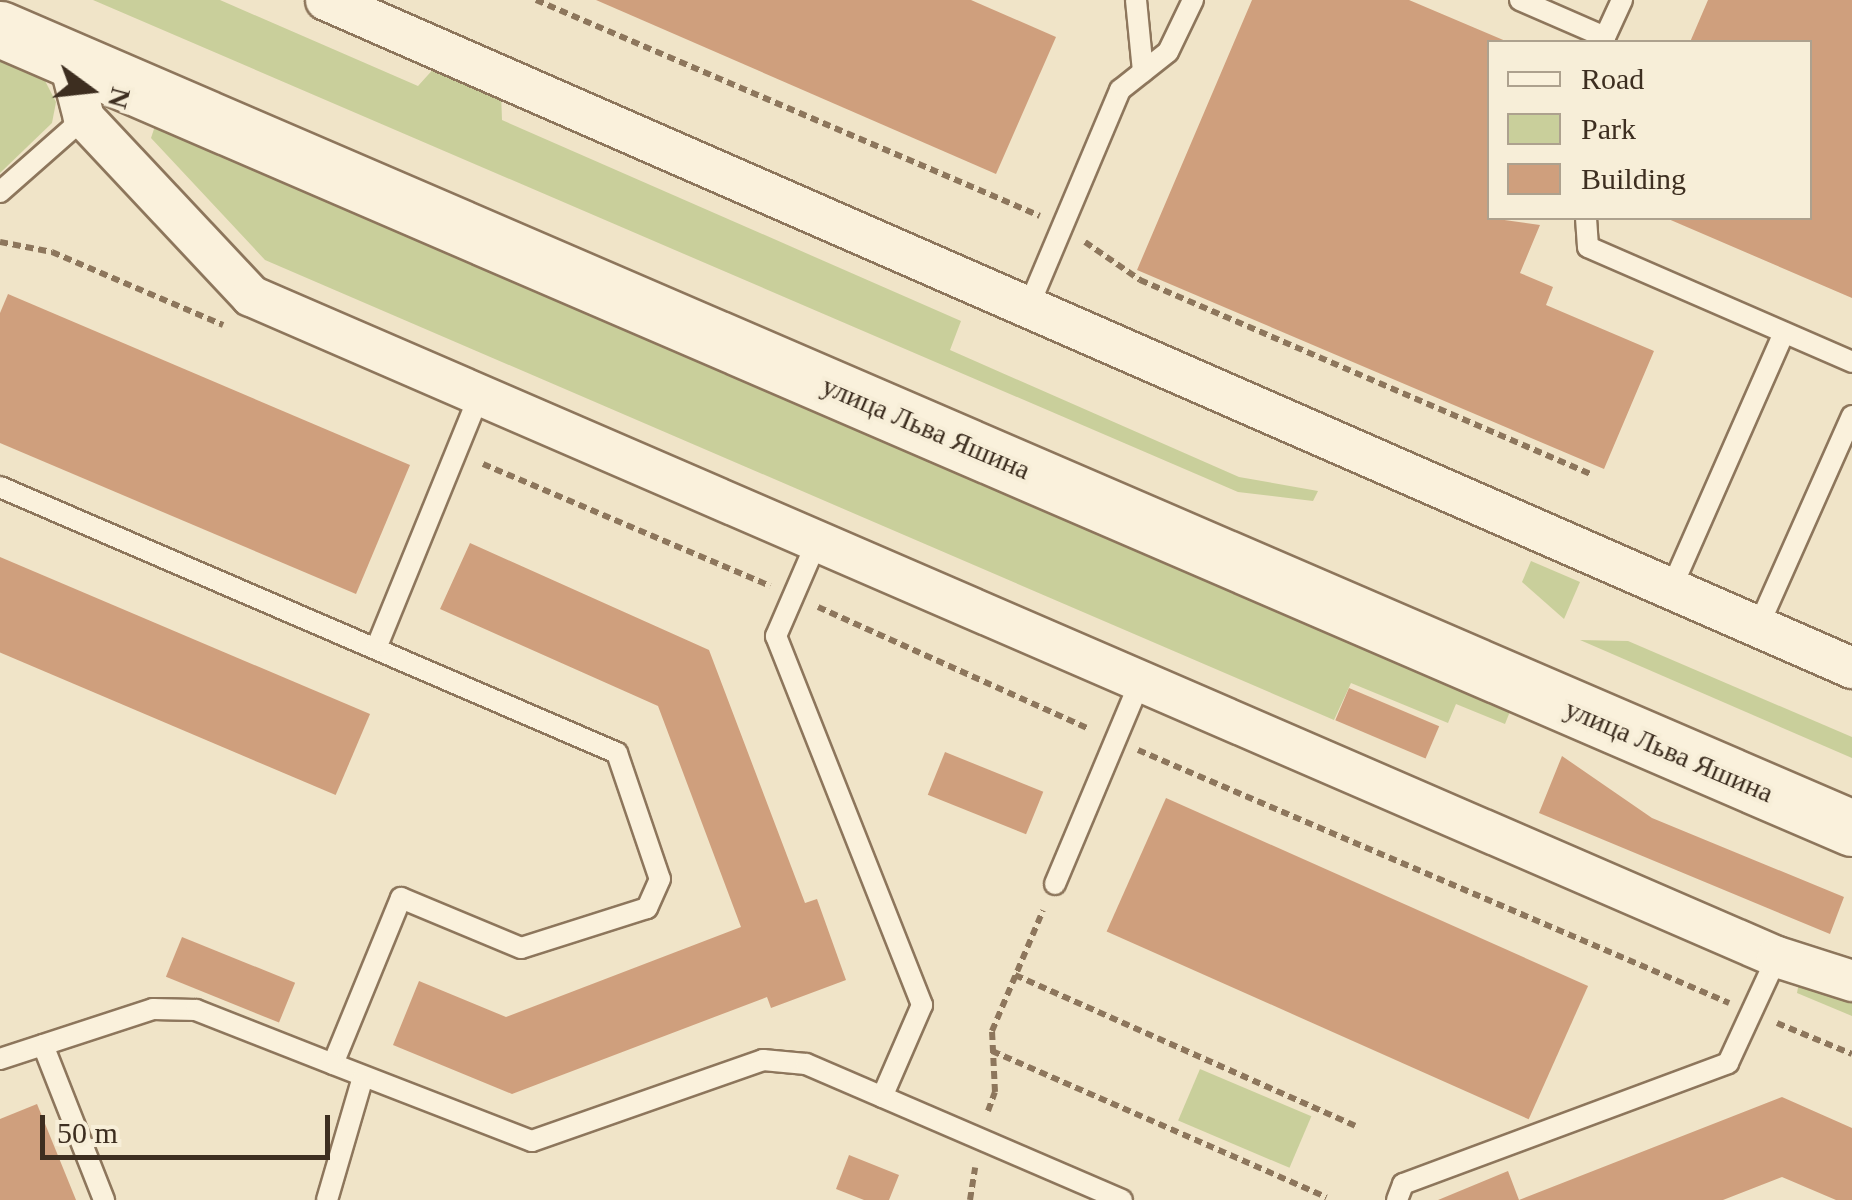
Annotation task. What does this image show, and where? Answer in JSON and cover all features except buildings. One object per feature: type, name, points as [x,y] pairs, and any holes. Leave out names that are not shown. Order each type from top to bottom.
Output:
[{"type":"main road","name":"улица Льва Яшина","points":[[0,29],[1852,828]]},
{"type":"street","points":[[326,0],[1852,668]]},
{"type":"street","points":[[68,56],[84,118],[251,296],[1778,956],[1852,980]]},
{"type":"lane","points":[[1136,0],[1142,72]]},
{"type":"lane","points":[[1028,308],[1120,90],[1168,52],[1193,0]]},
{"type":"lane","points":[[1520,0],[1606,40],[1622,0]]},
{"type":"lane","points":[[0,192],[84,118]]},
{"type":"lane","points":[[1586,220],[1588,246],[1852,362]]},
{"type":"lane","points":[[1671,589],[1784,333]]},
{"type":"lane","points":[[377,646],[480,393]]},
{"type":"lane","points":[[1758,628],[1852,416]]},
{"type":"lane","points":[[0,487],[377,646],[617,753],[660,879],[647,908],[521,948],[401,898],[333,1064]]},
{"type":"lane","points":[[818,539],[776,636],[922,1005],[882,1097]]},
{"type":"lane","points":[[1055,884],[1141,680]]},
{"type":"lane","points":[[1397,1200],[1404,1184],[1728,1063],[1778,956]]},
{"type":"lane","points":[[0,1059],[153,1009],[196,1010],[532,1140],[763,1060],[806,1064],[1122,1200]]},
{"type":"lane","points":[[43,1045],[104,1200]]},
{"type":"lane","points":[[327,1200],[364,1077]]},
{"type":"path","points":[[0,242],[52,252],[234,330]]},
{"type":"path","points":[[456,453],[1852,1054]]},
{"type":"path","points":[[1055,884],[992,1031],[992,1051],[1326,1196]]},
{"type":"path","points":[[1014,975],[1355,1126]]},
{"type":"green space","points":[[93,0],[220,0],[418,86],[437,65],[501,92],[502,120],[961,321],[950,350],[1239,477],[1318,491],[1313,501],[1238,492]]},
{"type":"green space","points":[[0,53],[42,75],[56,102],[52,123],[0,173]]},
{"type":"green space","points":[[156,123],[1511,709],[1505,724],[1456,704],[1448,723],[1351,683],[1334,720],[265,260],[151,138]]},
{"type":"green space","points":[[1531,561],[1580,582],[1564,619],[1522,582]]},
{"type":"green space","points":[[1580,640],[1628,641],[1852,737],[1852,758]]},
{"type":"green space","points":[[1799,982],[1852,992],[1852,1016],[1797,993]]},
{"type":"green space","points":[[1200,1069],[1311,1116],[1290,1168],[1178,1121]]}]
